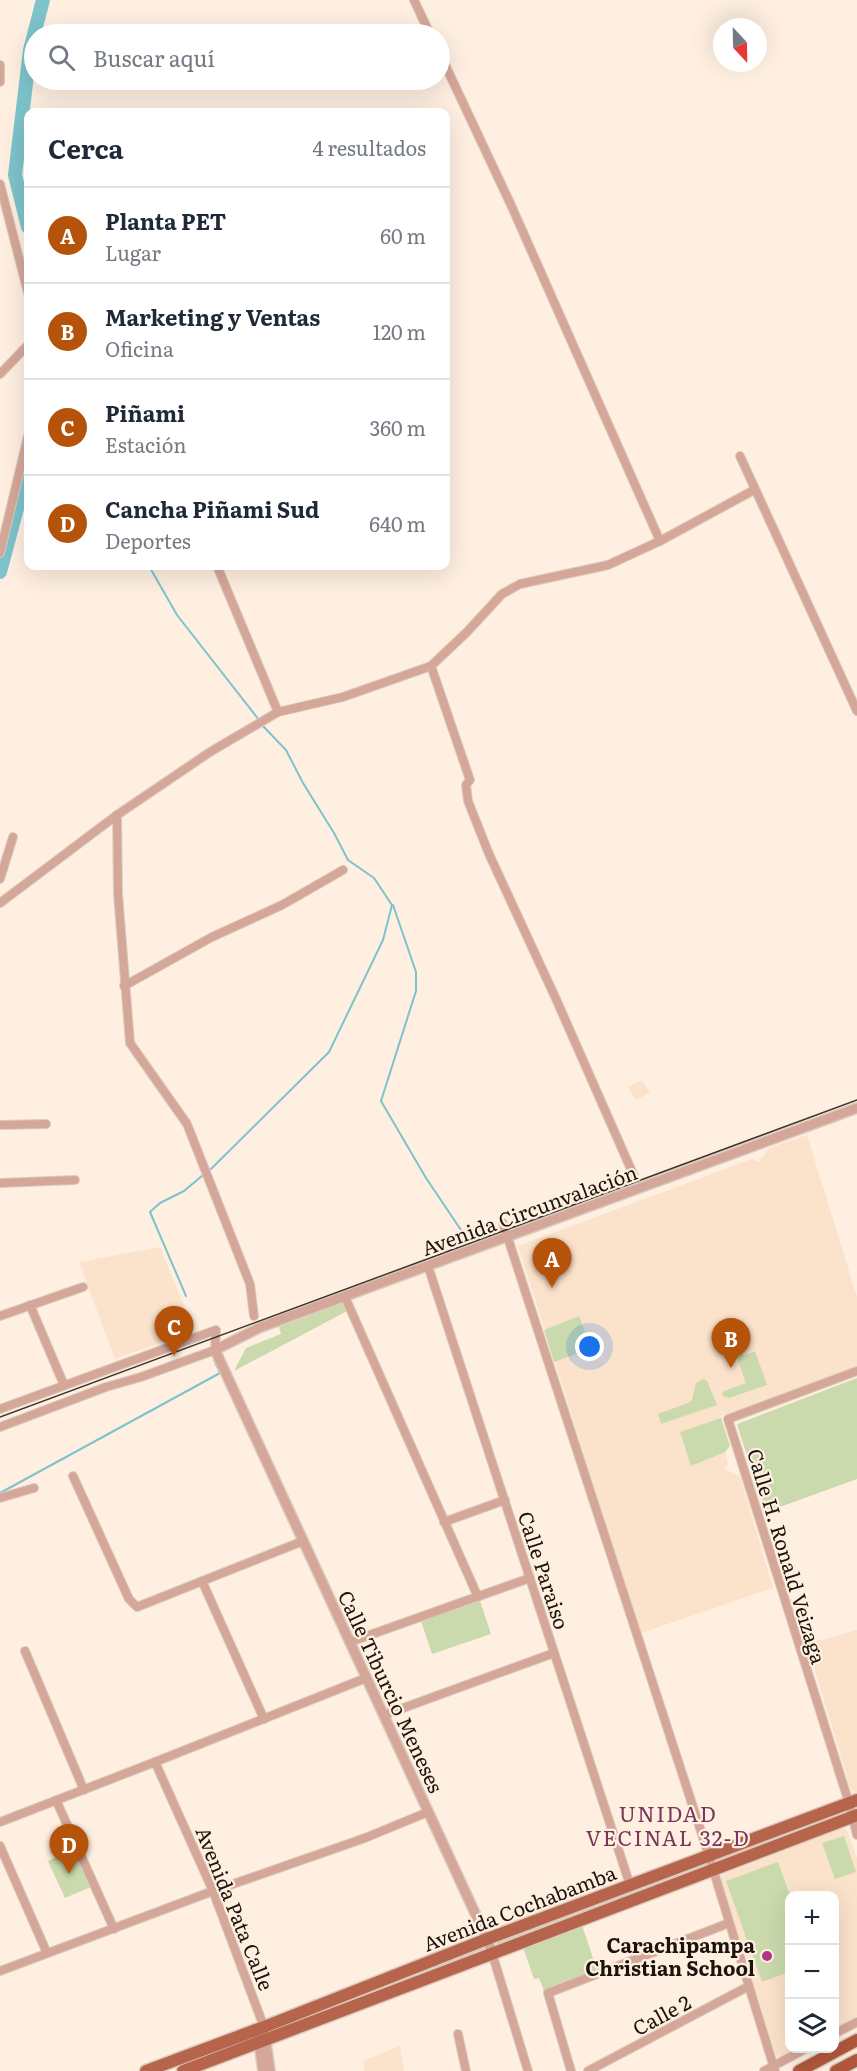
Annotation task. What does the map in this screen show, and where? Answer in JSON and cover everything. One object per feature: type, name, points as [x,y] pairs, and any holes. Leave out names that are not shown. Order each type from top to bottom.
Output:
[{"type":"highway","points":[[799,2071],[857,2040]]},
{"type":"highway","points":[[836,2071],[857,2060]]},
{"type":"main road","name":"Avenida Cochabamba","points":[[261,2035],[487,1939],[853,1801]]},
{"type":"main road","name":"Avenida Cochabamba","points":[[261,2035],[492,1953],[854,1816]]},
{"type":"main road","points":[[146,2071],[261,2035]]},
{"type":"main road","points":[[183,2071],[261,2035]]},
{"type":"street","points":[[414,0],[425,24]]},
{"type":"street","points":[[0,65],[0,82]]},
{"type":"street","points":[[450,75],[511,205],[660,541]]},
{"type":"street","points":[[0,184],[24,278]]},
{"type":"street","points":[[0,374],[24,349]]},
{"type":"street","points":[[0,553],[24,453]]},
{"type":"street","points":[[740,456],[857,711]]},
{"type":"street","points":[[0,903],[117,815],[210,752],[278,712],[343,697],[431,666],[502,594],[520,584],[608,565],[660,541],[754,490]]},
{"type":"street","points":[[219,570],[278,712]]},
{"type":"street","points":[[431,666],[470,780],[466,785],[472,812],[634,1176]]},
{"type":"street","points":[[117,815],[118,894],[130,1043],[187,1124],[250,1284],[254,1316]]},
{"type":"street","points":[[0,879],[13,837]]},
{"type":"street","points":[[124,986],[212,937],[282,905],[342,870]]},
{"type":"street","name":"Avenida Circunvalación","points":[[215,1350],[261,1327],[857,1108]]},
{"type":"street","points":[[0,1125],[46,1124]]},
{"type":"street","points":[[0,1183],[75,1179]]},
{"type":"street","points":[[503,1222],[709,1856],[774,2069]]},
{"type":"street","name":"Calle Paraiso","points":[[428,1266],[630,1885]]},
{"type":"street","points":[[0,1316],[83,1287]]},
{"type":"street","points":[[345,1298],[478,1597]]},
{"type":"street","points":[[0,1408],[64,1385],[30,1305]]},
{"type":"street","name":"Calle Tiburcio Meneses","points":[[64,1385],[216,1330],[215,1350],[487,1939],[528,2071]]},
{"type":"street","points":[[0,1427],[106,1387],[215,1350]]},
{"type":"street","name":"Calle H. Ronald Veizaga","points":[[857,1371],[728,1419],[853,1801],[857,1835]]},
{"type":"street","points":[[73,1476],[129,1599],[137,1607],[303,1541]]},
{"type":"street","points":[[0,1498],[34,1488]]},
{"type":"street","points":[[444,1522],[505,1500]]},
{"type":"street","points":[[350,1642],[530,1578]]},
{"type":"street","points":[[202,1581],[264,1719]]},
{"type":"street","points":[[25,1651],[84,1790]]},
{"type":"street","points":[[384,1715],[554,1653]]},
{"type":"street","points":[[0,1822],[366,1678]]},
{"type":"street","name":"Avenida Pata Calle","points":[[155,1762],[213,1891],[261,2035],[270,2071]]},
{"type":"street","points":[[56,1800],[114,1929]]},
{"type":"street","points":[[0,1971],[213,1891],[365,1838],[428,1812]]},
{"type":"street","points":[[0,1846],[47,1953]]},
{"type":"street","points":[[572,2071],[548,1993],[729,1923]]},
{"type":"street","name":"Calle 2","points":[[588,2071],[749,1986]]},
{"type":"street","points":[[839,2031],[857,2022]]},
{"type":"street","points":[[458,2034],[465,2071]]},
{"type":"street","name":"Avenida Pata Calle","points":[[261,2035],[263,2071]]},
{"type":"street","points":[[764,2071],[774,2069],[800,2053]]},
{"type":"shaded area","points":[[642,1080],[650,1093],[636,1100],[628,1087]]},
{"type":"shaded area","points":[[807,1135],[857,1297],[857,1366],[721,1416],[730,1446],[725,1452],[728,1464],[725,1469],[740,1476],[773,1588],[641,1633],[518,1246],[752,1159],[759,1162],[769,1148]]},
{"type":"shaded area","points":[[160,1247],[194,1331],[115,1359],[79,1262]]},
{"type":"shaded area","points":[[857,1630],[857,1792],[851,1790],[807,1644]]},
{"type":"shaded area","name":"Carachipampa Christian School","points":[[843,1828],[847,1831],[857,1858],[857,2016],[839,2026],[839,1891],[785,1891],[785,2053],[790,2053],[782,2057],[776,2056],[720,1878],[722,1875]]},
{"type":"shaded area","points":[[400,2046],[404,2071],[364,2071],[363,2061]]},
{"type":"green space","points":[[342,1303],[347,1311],[234,1371],[246,1348],[281,1334],[279,1327]]},
{"type":"green space","points":[[579,1316],[585,1332],[589,1331],[595,1347],[554,1362],[544,1330]]},
{"type":"green space","points":[[739,1346],[744,1356],[755,1351],[767,1385],[729,1398],[723,1396],[722,1392],[746,1383],[734,1349]]},
{"type":"green space","points":[[857,1378],[857,1479],[766,1512],[737,1425]]},
{"type":"green space","points":[[703,1379],[707,1381],[717,1405],[661,1424],[658,1414],[692,1400],[696,1383]]},
{"type":"green space","points":[[721,1418],[730,1446],[725,1452],[691,1466],[680,1432]]},
{"type":"green space","points":[[480,1601],[491,1634],[432,1654],[421,1621]]},
{"type":"green space","points":[[844,1836],[856,1872],[835,1879],[822,1843]]},
{"type":"green space","points":[[73,1849],[91,1887],[65,1898],[48,1861]]},
{"type":"green space","points":[[778,1862],[789,1891],[785,1891],[785,1973],[762,1982],[726,1881]]},
{"type":"green space","points":[[702,1863],[703,1867],[498,1945],[496,1941]]},
{"type":"green space","points":[[582,1925],[597,1970],[544,1991],[539,1978],[534,1979],[523,1947]]},
{"type":"green space","points":[[482,1947],[484,1951],[276,2032],[274,2028]]},
{"type":"waterway","points":[[37,24],[43,0]]},
{"type":"waterway","points":[[24,211],[15,175],[25,90]]},
{"type":"waterway","points":[[0,572],[24,482]]},
{"type":"waterway","points":[[151,570],[177,615],[259,720]]},
{"type":"waterway","points":[[211,1169],[329,1052],[383,940],[392,905],[374,878],[348,860],[286,750],[262,725]]},
{"type":"waterway","points":[[393,905],[416,972],[416,991],[381,1101],[426,1178],[463,1233]]},
{"type":"waterway","points":[[186,1296],[150,1212],[160,1203],[184,1191],[203,1175]]},
{"type":"waterway","points":[[0,1493],[220,1373],[214,1360]]},
{"type":"tram line","points":[[0,1417],[857,1100]]},
{"type":"place","name":"Planta PET","points":[[552,1288]]},
{"type":"place","name":"Piñami","points":[[174,1356]]},
{"type":"place","name":"Marketing y Ventas","points":[[731,1368]]},
{"type":"place","name":"Cancha Piñami Sud","points":[[69,1874]]},
{"type":"place","name":"Carachipampa Christian School","points":[[767,1956]]},
{"type":"district","name":"UNIDAD VECINAL 32-D","points":[[668,1824]]}]
